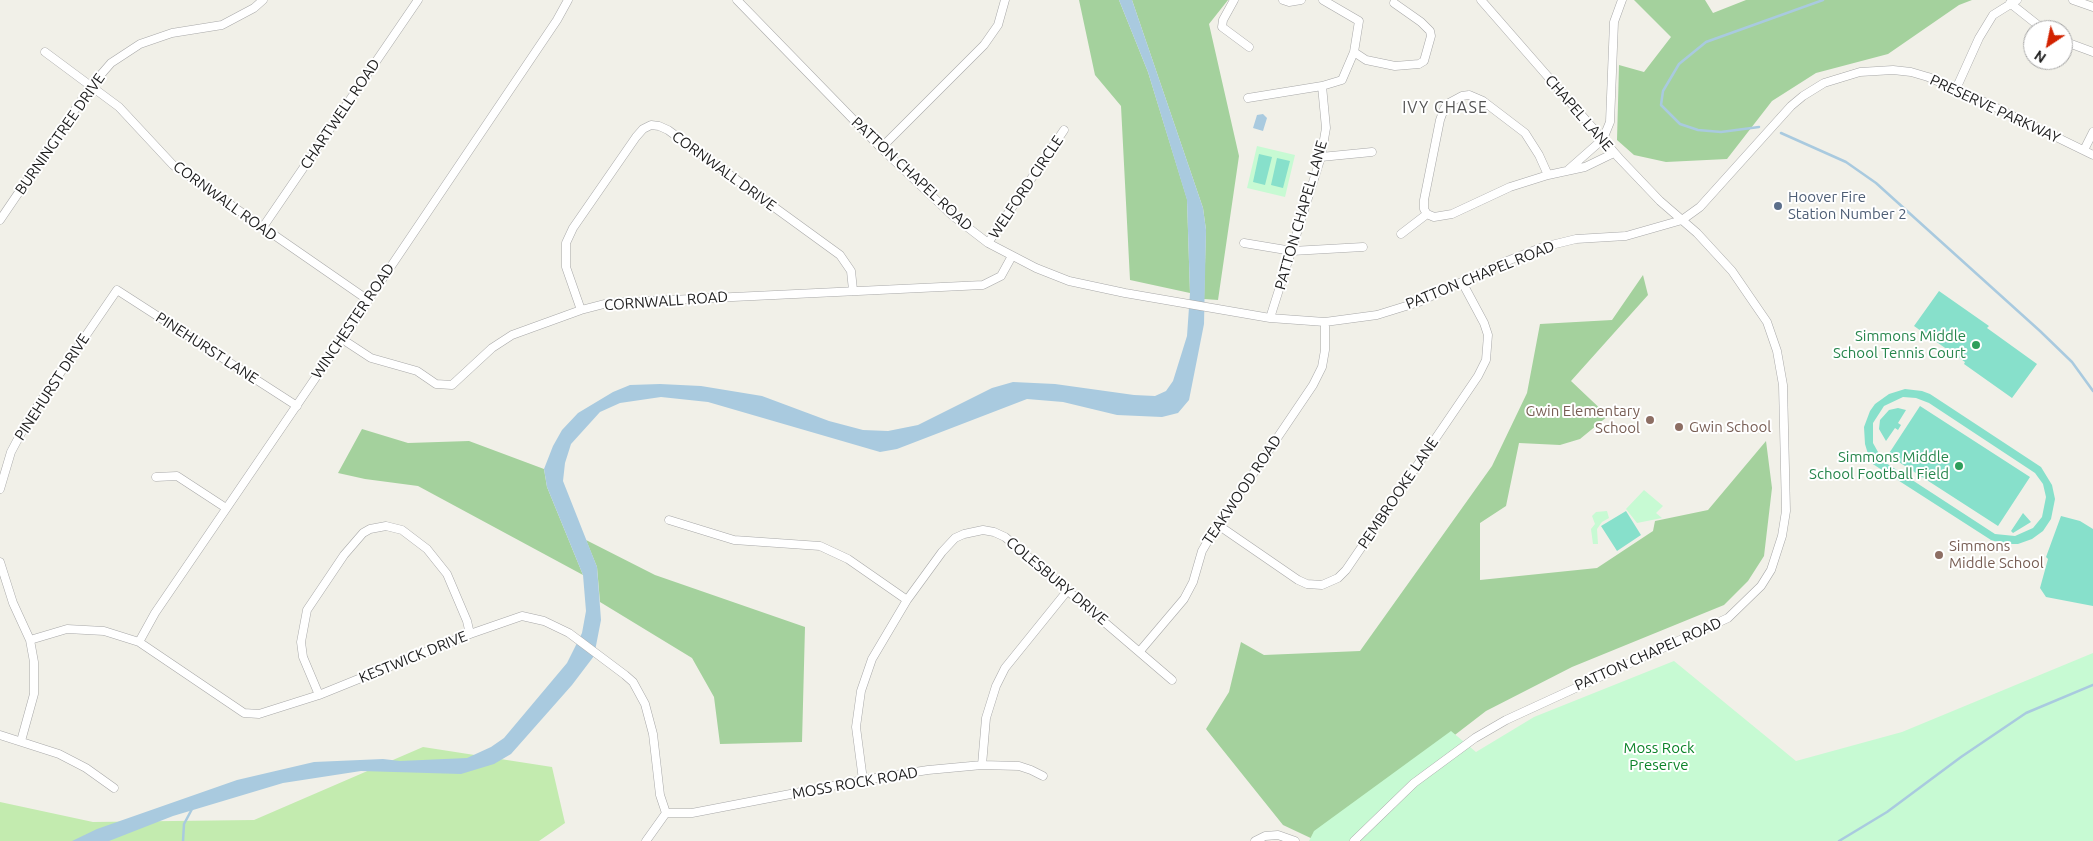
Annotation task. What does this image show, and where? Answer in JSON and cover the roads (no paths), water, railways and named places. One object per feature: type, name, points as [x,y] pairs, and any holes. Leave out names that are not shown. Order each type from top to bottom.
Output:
[{"type":"street","name":"BURNINGTREE DRIVE","points":[[0,220],[91,86],[111,63],[140,44],[172,33],[222,25],[254,8],[263,0]]},
{"type":"street","name":"CHARTWELL ROAD","points":[[263,227],[418,0]]},
{"type":"street","name":"WINCHESTER ROAD","points":[[139,642],[155,613],[297,406],[568,0]]},
{"type":"street","name":"PATTON CHAPEL ROAD","points":[[737,0],[881,148],[953,216],[988,243],[1036,268],[1069,281],[1270,318],[1325,322],[1358,319],[1393,311],[1419,302],[1502,263],[1560,242],[1576,239],[1626,236],[1682,220],[1697,233],[1732,271],[1749,294],[1767,322],[1777,351],[1783,385],[1786,510],[1782,536],[1771,570],[1762,586],[1728,618],[1523,711],[1475,738],[1414,783],[1354,841]]},
{"type":"street","points":[[881,148],[984,45],[998,25],[1005,0]]},
{"type":"street","points":[[1234,0],[1223,20],[1222,27],[1250,47]]},
{"type":"street","points":[[1283,0],[1289,2],[1301,0]]},
{"type":"street","points":[[1248,98],[1322,86],[1342,80],[1354,52],[1359,20],[1323,0]]},
{"type":"street","name":"CHAPEL LANE","points":[[1481,0],[1614,153],[1660,201],[1682,220]]},
{"type":"street","points":[[1569,169],[1603,140],[1610,122],[1614,22],[1622,0]]},
{"type":"street","points":[[2073,0],[2093,7]]},
{"type":"street","points":[[1956,89],[1978,38],[1994,15],[2013,1],[2033,20]]},
{"type":"street","points":[[1354,52],[1366,60],[1388,65],[1419,64],[1424,62],[1431,36],[1430,31],[1421,22],[1394,3]]},
{"type":"street","points":[[2073,45],[2093,52]]},
{"type":"street","name":"CORNWALL ROAD","points":[[45,52],[119,107],[173,165],[368,300]]},
{"type":"street","name":"PRESERVE PARKWAY","points":[[1682,220],[1700,207],[1791,106],[1803,96],[1824,83],[1860,72],[1893,70],[1911,72],[1928,77],[2093,155]]},
{"type":"street","name":"PATTON CHAPEL LANE","points":[[1270,318],[1321,157],[1326,128],[1322,86]]},
{"type":"street","points":[[1548,175],[1540,155],[1525,133],[1483,101],[1469,95],[1462,96],[1449,103],[1444,109],[1440,120],[1424,200],[1424,209],[1427,214],[1442,217],[1502,190],[1569,169],[1585,167],[1614,153]]},
{"type":"street","name":"CORNWALL DRIVE","points":[[580,310],[566,267],[566,243],[572,228],[636,137],[643,129],[651,125],[668,130],[840,255],[851,271],[853,290]]},
{"type":"street","name":"WELFORD CIRCLE","points":[[988,243],[1064,130]]},
{"type":"street","points":[[2084,150],[2093,132]]},
{"type":"street","points":[[1321,157],[1372,152]]},
{"type":"street","points":[[1401,234],[1427,214]]},
{"type":"street","points":[[1244,244],[1292,251],[1363,247]]},
{"type":"street","name":"CORNWALL ROAD","points":[[342,339],[371,358],[417,371],[436,384],[452,385],[492,348],[512,334],[580,310],[620,301],[983,285],[1001,276],[1012,256]]},
{"type":"street","name":"PEMBROOKE LANE","points":[[1218,525],[1298,580],[1307,584],[1322,585],[1338,578],[1352,562],[1478,376],[1486,360],[1488,335],[1484,323],[1462,282]]},
{"type":"street","name":"PINEHURST LANE","points":[[117,290],[297,406]]},
{"type":"street","name":"PINEHURST DRIVE","points":[[0,489],[11,452],[28,420],[117,290]]},
{"type":"street","name":"TEAKWOOD ROAD","points":[[1140,651],[1184,599],[1192,582],[1202,551],[1313,385],[1322,368],[1325,350],[1325,322]]},
{"type":"street","points":[[156,477],[177,476],[226,508]]},
{"type":"street","points":[[669,520],[734,540],[820,546],[848,559],[907,600]]},
{"type":"street","points":[[319,694],[303,657],[301,642],[307,610],[344,555],[363,533],[370,529],[386,526],[402,530],[427,549],[438,561],[450,581],[467,621],[470,634]]},
{"type":"street","name":"COLESBURY DRIVE","points":[[863,780],[856,727],[861,691],[872,659],[907,600],[949,543],[964,534],[983,530],[1005,537],[1172,680]]},
{"type":"street","points":[[0,562],[14,603],[30,640],[34,662],[35,688],[32,708],[22,741]]},
{"type":"street","points":[[982,765],[986,718],[996,686],[1005,668],[1068,590]]},
{"type":"street","name":"KESTWICK DRIVE","points":[[30,640],[67,629],[84,629],[104,631],[139,642],[244,713],[259,714],[319,694],[470,634],[522,616],[544,621],[569,633],[633,682],[645,704],[652,734],[660,794],[666,813]]},
{"type":"street","points":[[0,734],[73,761],[114,788]]},
{"type":"street","name":"MOSS ROCK ROAD","points":[[666,813],[692,813],[863,780],[928,770],[982,765],[1020,766],[1043,776]]},
{"type":"street","points":[[646,841],[666,813]]},
{"type":"street","points":[[1255,841],[1265,836],[1278,835],[1295,841]]},
{"type":"water","points":[[1119,0],[1132,0],[1203,208],[1206,230],[1204,324],[1189,400],[1178,413],[1162,417],[1117,415],[1063,402],[1027,399],[897,449],[880,452],[708,402],[661,397],[620,403],[600,412],[571,444],[565,463],[563,481],[597,567],[601,620],[594,656],[572,685],[511,754],[494,764],[461,774],[361,771],[283,783],[173,816],[109,841],[72,841],[97,829],[237,780],[314,762],[467,758],[491,747],[504,738],[567,663],[582,633],[586,611],[583,575],[547,487],[544,469],[562,430],[578,413],[613,392],[630,385],[701,386],[762,396],[829,421],[863,430],[888,431],[918,425],[992,388],[1013,382],[1055,384],[1134,395],[1155,396],[1166,391],[1173,381],[1187,336],[1190,293],[1187,200],[1148,72]]},
{"type":"water","points":[[1263,114],[1267,118],[1263,131],[1253,128],[1257,115]]},
{"type":"waterway","points":[[1759,127],[1721,132],[1698,130],[1680,124],[1661,105],[1663,91],[1679,64],[1706,42],[1823,0]]},
{"type":"waterway","points":[[1781,133],[1846,162],[1876,183],[2040,331],[2072,362],[2093,391]]},
{"type":"waterway","points":[[1839,841],[1887,812],[1961,757],[2026,713],[2093,685]]},
{"type":"waterway","points":[[183,841],[184,824],[192,809]]},
{"type":"place","name":"Hoover Fire Station Number 2","points":[[1778,206]]},
{"type":"place","name":"Simmons Middle School Tennis Court","points":[[1976,345]]},
{"type":"place","name":"Gwin Elementary School","points":[[1650,420]]},
{"type":"place","name":"Gwin School","points":[[1679,427]]},
{"type":"place","name":"Simmons Middle School Football Field","points":[[1959,466]]},
{"type":"place","name":"Simmons Middle School","points":[[1939,555]]},
{"type":"district","name":"IVY CHASE","points":[[1445,108]]},
{"type":"park label","name":"Moss Rock Preserve","points":[[1659,756]]}]
